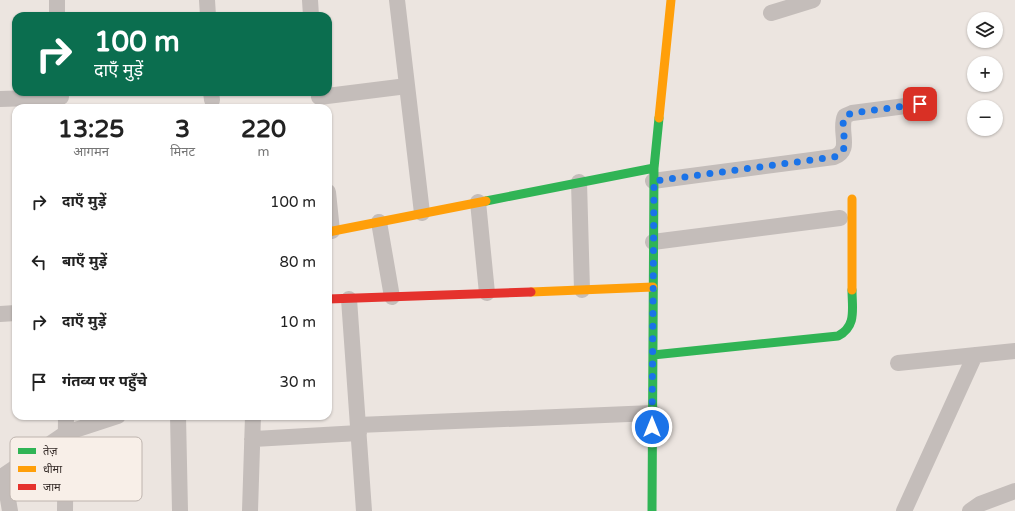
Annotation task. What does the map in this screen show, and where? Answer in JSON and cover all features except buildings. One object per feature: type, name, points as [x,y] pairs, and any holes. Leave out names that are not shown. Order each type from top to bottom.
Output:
[{"type":"street","points":[[57,0],[57,12]]},
{"type":"street","points":[[207,0],[208,12]]},
{"type":"street","points":[[310,0],[311,12]]},
{"type":"street","points":[[397,0],[422,213]]},
{"type":"street","points":[[652,511],[654,174],[671,0]]},
{"type":"street","points":[[771,13],[813,0]]},
{"type":"street","points":[[319,99],[407,86]]},
{"type":"street","points":[[0,99],[61,99]]},
{"type":"street","points":[[332,232],[579,182],[834,157],[841,154],[844,149],[843,122],[845,116],[852,113],[920,104]]},
{"type":"street","points":[[579,182],[582,290]]},
{"type":"street","points":[[653,355],[838,336],[845,333],[850,328],[852,321],[852,199]]},
{"type":"street","points":[[478,202],[487,293]]},
{"type":"street","points":[[653,242],[840,218]]},
{"type":"street","points":[[379,222],[392,297]]},
{"type":"street","points":[[332,300],[653,287]]},
{"type":"street","points":[[349,299],[364,511]]},
{"type":"street","points":[[0,314],[12,313]]},
{"type":"street","points":[[898,363],[1015,351]]},
{"type":"street","points":[[904,511],[975,355]]},
{"type":"street","points":[[252,439],[358,429],[652,412]]},
{"type":"street","points":[[66,420],[66,437]]},
{"type":"street","points":[[60,437],[66,433],[106,420]]},
{"type":"street","points":[[178,420],[180,511]]},
{"type":"street","points":[[250,511],[253,420]]},
{"type":"street","points":[[2,477],[10,511]]},
{"type":"street","points":[[970,511],[980,504],[1015,491]]},
{"type":"street","points":[[65,501],[65,511]]},
{"type":"traffic: fast","points":[[652,511],[654,168],[659,118]]},
{"type":"traffic: fast","points":[[486,201],[654,168]]},
{"type":"traffic: fast","points":[[653,355],[838,336],[844,332],[851,322],[853,310],[852,290]]},
{"type":"traffic: slow","points":[[659,118],[671,0]]},
{"type":"traffic: slow","points":[[852,199],[852,290]]},
{"type":"traffic: slow","points":[[332,231],[486,201]]},
{"type":"traffic: slow","points":[[531,292],[653,287]]},
{"type":"traffic: jam","points":[[332,299],[531,292]]},
{"type":"route","points":[[652,427],[654,181],[834,157],[841,154],[844,149],[843,122],[845,116],[852,113],[920,104]]}]
